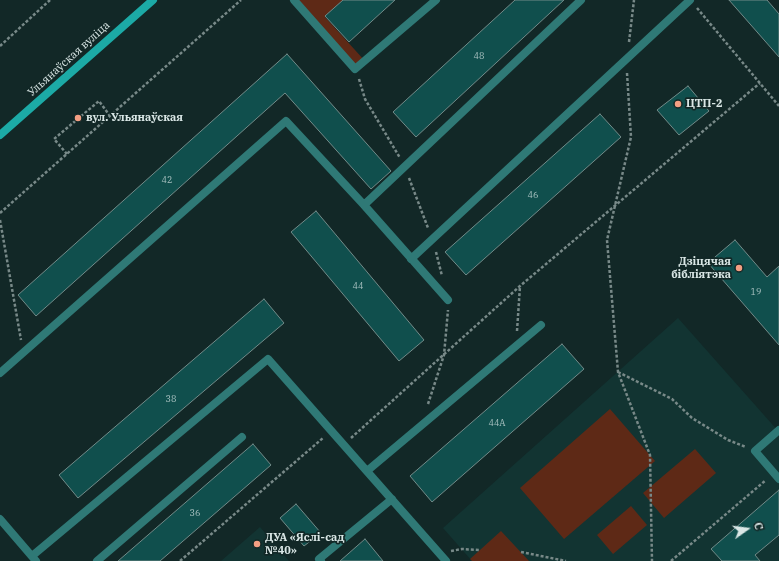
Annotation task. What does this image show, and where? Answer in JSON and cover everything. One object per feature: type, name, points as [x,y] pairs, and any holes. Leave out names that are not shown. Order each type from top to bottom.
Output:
[{"type":"main road","name":"Ульянаўская вуліца","points":[[0,135],[153,0]]},
{"type":"lane","points":[[294,0],[355,69],[436,0]]},
{"type":"lane","points":[[364,205],[581,0]]},
{"type":"lane","points":[[411,259],[690,0]]},
{"type":"lane","points":[[0,373],[286,121],[364,205],[448,300]]},
{"type":"lane","points":[[366,471],[541,325]]},
{"type":"lane","points":[[0,519],[34,558],[268,359],[446,561]]},
{"type":"lane","points":[[777,477],[755,451],[779,430]]},
{"type":"lane","points":[[97,561],[242,437]]},
{"type":"lane","points":[[321,561],[319,559],[392,499]]},
{"type":"path","points":[[0,46],[50,0]]},
{"type":"path","points":[[0,213],[241,0]]},
{"type":"path","points":[[634,0],[626,60],[631,137],[607,240],[618,372],[650,455],[652,561]]},
{"type":"path","points":[[690,0],[779,106]]},
{"type":"path","points":[[344,445],[520,286],[760,83]]},
{"type":"path","points":[[67,154],[54,139],[99,101],[110,116]]},
{"type":"path","points":[[0,220],[23,353]]},
{"type":"path","points":[[516,346],[520,286]]},
{"type":"path","points":[[618,372],[672,399],[692,418],[728,440],[755,451]]},
{"type":"path","points":[[180,561],[331,431]]},
{"type":"path","points":[[671,561],[777,477]]},
{"type":"path","points":[[462,549],[480,550]]},
{"type":"path","points":[[521,552],[566,561]]},
{"type":"shaded area","points":[[294,0],[343,0],[325,17],[365,61],[355,69]]},
{"type":"shaded area","points":[[678,318],[779,432],[779,561],[472,561],[443,528]]},
{"type":"shaded area","points":[[610,409],[655,461],[564,539],[520,488]]},
{"type":"shaded area","points":[[695,449],[716,473],[664,518],[643,493]]},
{"type":"shaded area","points":[[631,506],[647,525],[613,554],[597,535]]},
{"type":"shaded area","name":"ДУА «Яслі-сад №40»","points":[[260,527],[289,561],[221,561]]},
{"type":"shaded area","points":[[501,531],[529,561],[472,561],[470,559]]},
{"type":"building","points":[[343,0],[395,0],[349,42],[325,16]]},
{"type":"building","points":[[515,0],[564,0],[416,137],[393,112]]},
{"type":"building","points":[[729,0],[767,0],[779,14],[779,57]]},
{"type":"building","points":[[287,54],[391,171],[371,189],[285,93],[36,316],[18,295]]},
{"type":"building","points":[[688,86],[709,111],[679,135],[657,110]]},
{"type":"building","points":[[600,114],[621,137],[466,275],[445,252]]},
{"type":"building","points":[[316,211],[424,340],[399,361],[291,232]]},
{"type":"building","points":[[735,240],[767,277],[779,266],[779,345],[708,263]]},
{"type":"building","points":[[264,299],[284,323],[78,498],[59,475]]},
{"type":"building","points":[[562,344],[584,369],[432,502],[410,476]]},
{"type":"building","points":[[253,444],[271,465],[160,561],[118,561]]},
{"type":"building","points":[[779,490],[779,535],[755,555],[760,561],[722,561],[711,549]]},
{"type":"building","points":[[296,504],[321,533],[304,546],[280,518]]},
{"type":"building","points":[[365,539],[383,561],[340,561]]},
{"type":"place","name":"ЦТП-2","points":[[678,104]]},
{"type":"place","name":"вул. Ульянаўская","points":[[78,118]]},
{"type":"place","name":"Дзіцячая бібліятэка","points":[[739,268]]},
{"type":"place","name":"ДУА «Яслі-сад №40»","points":[[257,544]]}]
